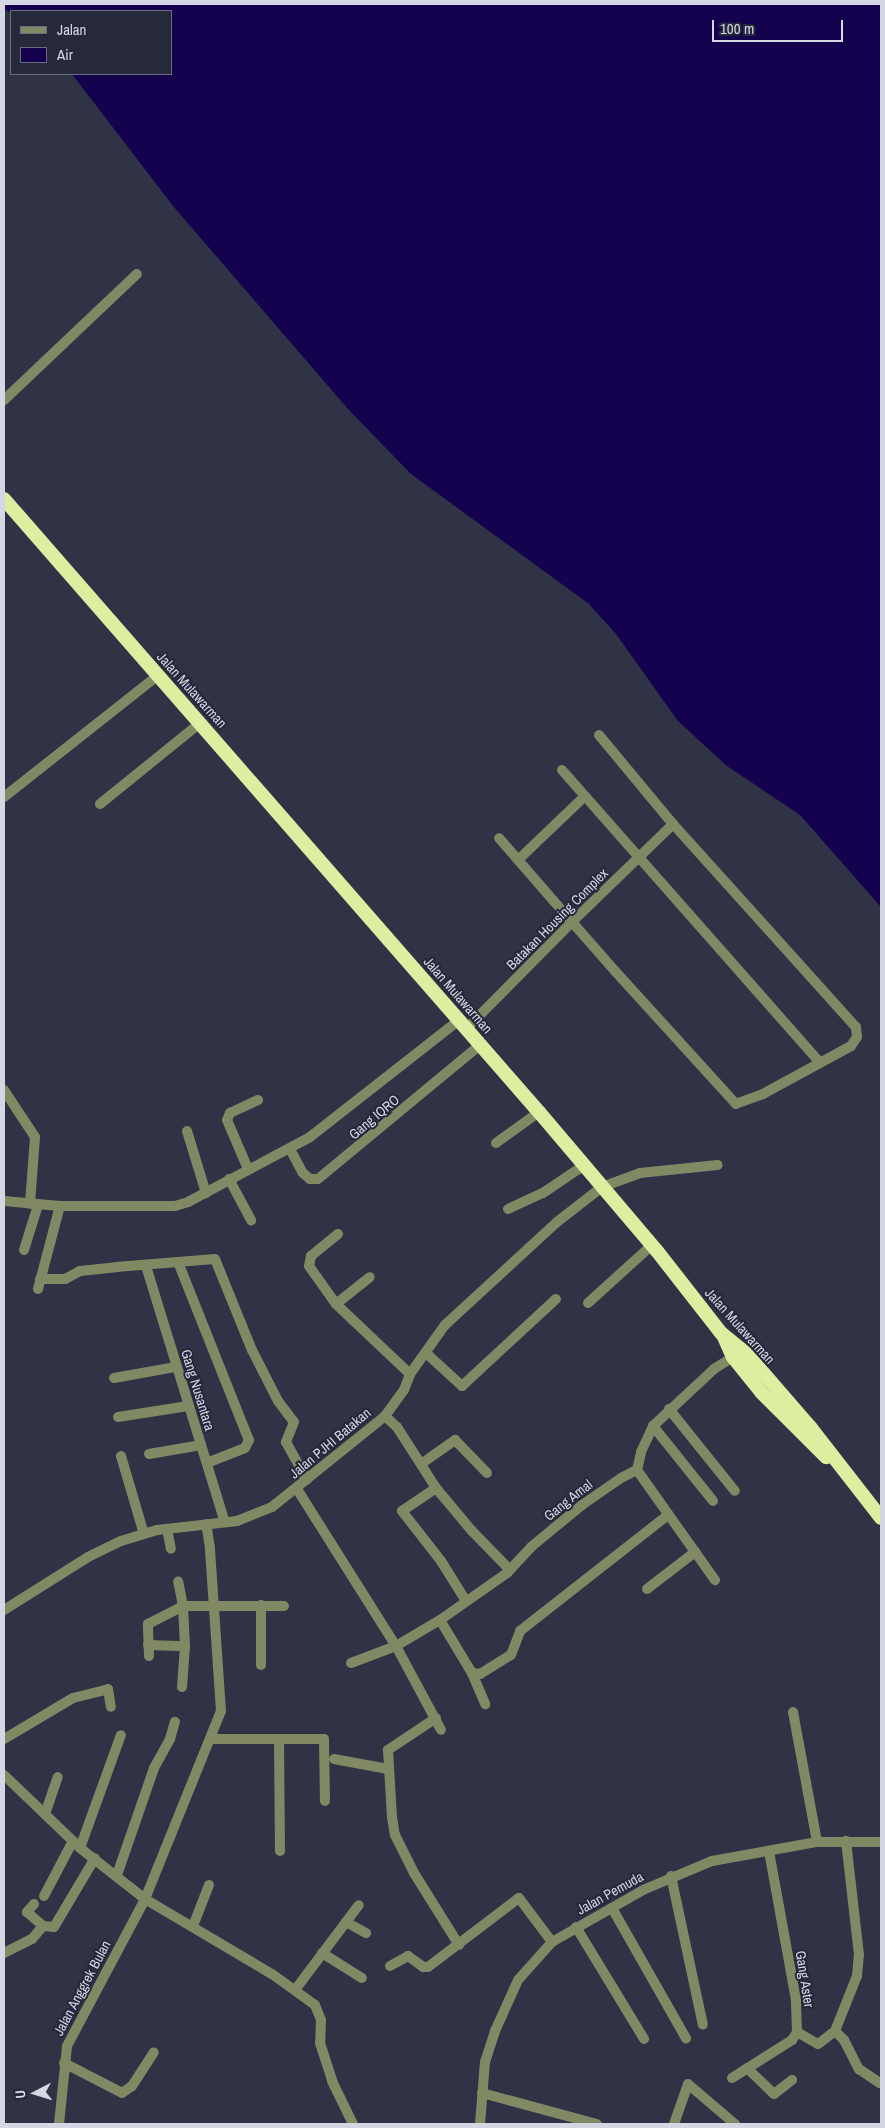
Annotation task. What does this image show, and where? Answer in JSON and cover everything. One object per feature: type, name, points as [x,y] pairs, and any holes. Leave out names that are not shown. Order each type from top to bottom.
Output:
[{"type":"highway","name":"Jalan Mulawarman","points":[[4,500],[539,1112],[652,1245],[721,1332],[746,1353],[766,1389]]},
{"type":"highway","points":[[721,1332],[733,1357],[858,1486],[881,1518]]},
{"type":"street","points":[[4,400],[137,274]]},
{"type":"street","points":[[4,797],[157,676]]},
{"type":"street","points":[[100,804],[200,722]]},
{"type":"street","points":[[499,838],[736,1104],[763,1094],[851,1046],[858,1037],[856,1027],[670,827],[599,735]]},
{"type":"street","points":[[562,770],[637,859],[820,1063]]},
{"type":"street","points":[[518,860],[584,796]]},
{"type":"street","name":"Batakan Housing Complex","points":[[4,1201],[60,1206],[176,1206],[206,1193],[248,1168],[290,1149],[462,1025],[670,827]]},
{"type":"street","name":"Gang IQRO","points":[[290,1149],[303,1173],[310,1179],[318,1179],[480,1045]]},
{"type":"street","points":[[4,1090],[35,1137],[34,1204],[24,1250]]},
{"type":"street","points":[[248,1168],[226,1120],[230,1113],[258,1100]]},
{"type":"street","points":[[496,1143],[539,1112]]},
{"type":"street","points":[[187,1131],[206,1193]]},
{"type":"street","points":[[602,1187],[640,1173],[718,1165]]},
{"type":"street","points":[[508,1209],[542,1193],[583,1166]]},
{"type":"street","points":[[229,1179],[250,1220]]},
{"type":"street","name":"Jalan PJHI Batakan","points":[[4,1610],[88,1557],[144,1534],[167,1529],[225,1522],[260,1514],[297,1489],[385,1416],[404,1390],[410,1374],[445,1325],[471,1298],[602,1187]]},
{"type":"street","points":[[60,1206],[39,1284],[65,1279],[89,1270],[146,1266],[209,1257],[217,1261],[252,1350],[278,1401],[294,1422],[286,1442],[307,1480]]},
{"type":"street","points":[[338,1234],[311,1256],[309,1262],[336,1304],[410,1374]]},
{"type":"street","points":[[588,1303],[652,1245]]},
{"type":"street","points":[[178,1262],[249,1440],[245,1448],[207,1463]]},
{"type":"street","name":"Gang Nusantara","points":[[146,1266],[225,1522]]},
{"type":"street","points":[[336,1304],[370,1277]]},
{"type":"street","points":[[426,1354],[462,1386],[556,1298]]},
{"type":"street","points":[[715,1580],[637,1470],[640,1452],[653,1426],[714,1369],[733,1357]]},
{"type":"street","points":[[114,1378],[176,1367]]},
{"type":"street","points":[[118,1417],[188,1406]]},
{"type":"street","points":[[669,1409],[735,1491]]},
{"type":"street","points":[[385,1416],[396,1427],[436,1488],[472,1531],[510,1570]]},
{"type":"street","points":[[653,1426],[712,1501]]},
{"type":"street","points":[[421,1464],[455,1440],[487,1473]]},
{"type":"street","points":[[149,1454],[201,1445]]},
{"type":"street","points":[[121,1456],[144,1534]]},
{"type":"street","name":"Gang Amal","points":[[352,1662],[396,1646],[440,1620],[510,1570],[532,1547],[582,1505],[621,1478],[637,1470]]},
{"type":"street","points":[[436,1488],[402,1511],[441,1561],[466,1601]]},
{"type":"street","points":[[297,1489],[396,1646],[441,1730]]},
{"type":"street","points":[[472,1674],[480,1674],[511,1655],[520,1631],[668,1515]]},
{"type":"street","name":"Jalan Anggrek Bulan","points":[[59,2124],[67,2046],[145,1899],[200,1761],[212,1739],[221,1711],[206,1524]]},
{"type":"street","points":[[167,1529],[171,1549]]},
{"type":"street","points":[[648,1589],[695,1552]]},
{"type":"street","points":[[178,1581],[183,1606],[182,1687]]},
{"type":"street","points":[[261,1605],[261,1665]]},
{"type":"street","points":[[184,1646],[149,1651],[150,1622],[183,1606],[284,1606]]},
{"type":"street","points":[[440,1620],[472,1674],[485,1704]]},
{"type":"street","points":[[4,1739],[73,1698],[108,1689],[110,1707]]},
{"type":"street","points":[[793,1712],[817,1842]]},
{"type":"street","points":[[436,1718],[388,1750],[394,1835],[414,1873],[459,1945]]},
{"type":"street","points":[[117,1875],[154,1768],[170,1740],[175,1722]]},
{"type":"street","points":[[44,1896],[77,1844],[121,1735]]},
{"type":"street","points":[[212,1739],[324,1739],[325,1801]]},
{"type":"street","points":[[279,1739],[280,1851]]},
{"type":"street","points":[[334,1759],[388,1768]]},
{"type":"street","points":[[4,1775],[77,1844],[145,1899],[193,1926],[295,1990],[318,2008],[320,2043],[335,2088],[353,2124]]},
{"type":"street","points":[[45,1814],[58,1777]]},
{"type":"street","points":[[732,2078],[792,2040],[797,2032],[818,2044],[835,2031],[857,1976],[859,1955],[846,1841]]},
{"type":"street","name":"Jalan Pemuda","points":[[480,2124],[485,2062],[505,2006],[518,1980],[552,1942],[671,1876],[712,1862],[817,1842],[881,1842]]},
{"type":"street","name":"Gang Aster","points":[[768,1851],[796,2000],[797,2032]]},
{"type":"street","points":[[4,1950],[32,1938],[43,1926],[56,1925],[95,1858]]},
{"type":"street","points":[[671,1876],[702,2025]]},
{"type":"street","points":[[193,1926],[209,1885]]},
{"type":"street","points":[[390,1966],[408,1956],[428,1967],[519,1898],[552,1942]]},
{"type":"street","points":[[34,1904],[27,1912],[43,1926]]},
{"type":"street","points":[[295,1990],[359,1905]]},
{"type":"street","points":[[612,1908],[686,2038]]},
{"type":"street","points":[[346,1922],[366,1933]]},
{"type":"street","points":[[576,1927],[644,2039]]},
{"type":"street","points":[[322,1953],[362,1978]]},
{"type":"street","points":[[835,2031],[844,2040],[859,2069],[880,2083]]},
{"type":"street","points":[[64,2063],[122,2093],[132,2086],[154,2052]]},
{"type":"street","points":[[747,2068],[774,2094],[792,2080]]},
{"type":"street","points":[[674,2124],[688,2084],[735,2124]]},
{"type":"street","points":[[482,2093],[597,2124]]},
{"type":"water","points":[[4,4],[881,4],[881,907],[800,815],[727,766],[678,721],[616,634],[589,604],[411,474],[348,409],[173,206],[73,75],[172,75],[172,10],[10,10],[10,12],[4,9]]}]
